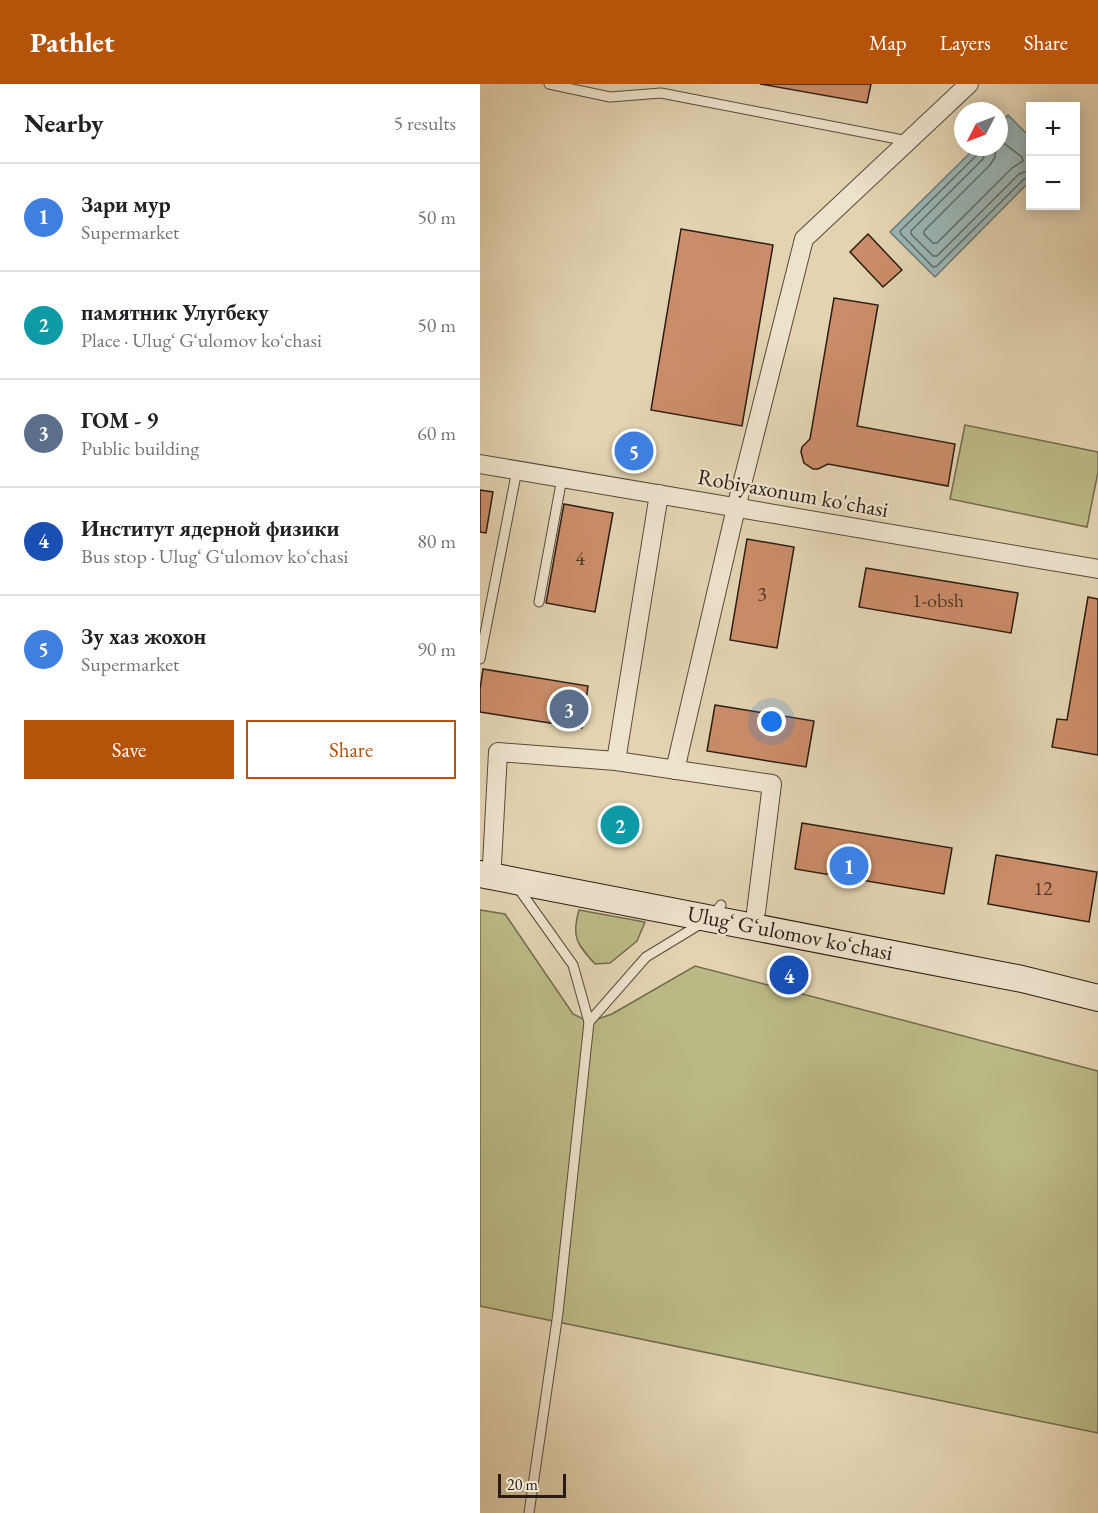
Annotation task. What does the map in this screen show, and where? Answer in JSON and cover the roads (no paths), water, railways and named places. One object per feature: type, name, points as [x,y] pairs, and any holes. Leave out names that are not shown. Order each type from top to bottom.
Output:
[{"type":"main road","name":"Ulugʻ Gʻulomov koʻchasi","points":[[491,869],[716,911],[1023,979],[1098,998]]},
{"type":"main road","name":"Ulugʻ Gʻulomov koʻchasi","points":[[716,911],[756,912],[1028,966],[1098,984]]},
{"type":"street","points":[[675,771],[736,508],[804,239],[969,84]]},
{"type":"street","name":"Robiyaxonum ko'chasi","points":[[480,464],[1098,569]]},
{"type":"street","points":[[616,761],[659,495]]},
{"type":"street","points":[[491,869],[498,752],[616,761],[772,784],[756,912]]},
{"type":"lane","points":[[549,84],[610,97],[661,93],[908,141]]},
{"type":"lane","points":[[480,659],[517,470]]},
{"type":"lane","points":[[539,602],[562,478]]},
{"type":"lane","points":[[491,869],[573,965],[589,1022],[558,1313],[530,1513]]},
{"type":"lane","points":[[589,1022],[646,957],[716,911]]},
{"type":"water","points":[[1008,115],[1026,133],[1026,185],[935,277],[890,232],[967,156],[1008,156]]},
{"type":"place","name":"Зу хаз жохон","points":[[634,451]]},
{"type":"place","name":"ГОМ - 9","points":[[569,709]]},
{"type":"place","name":"памятник Улугбеку","points":[[620,825]]},
{"type":"place","name":"Зари мур","points":[[849,866]]},
{"type":"place","name":"Институт ядерной физики","points":[[789,975]]}]
